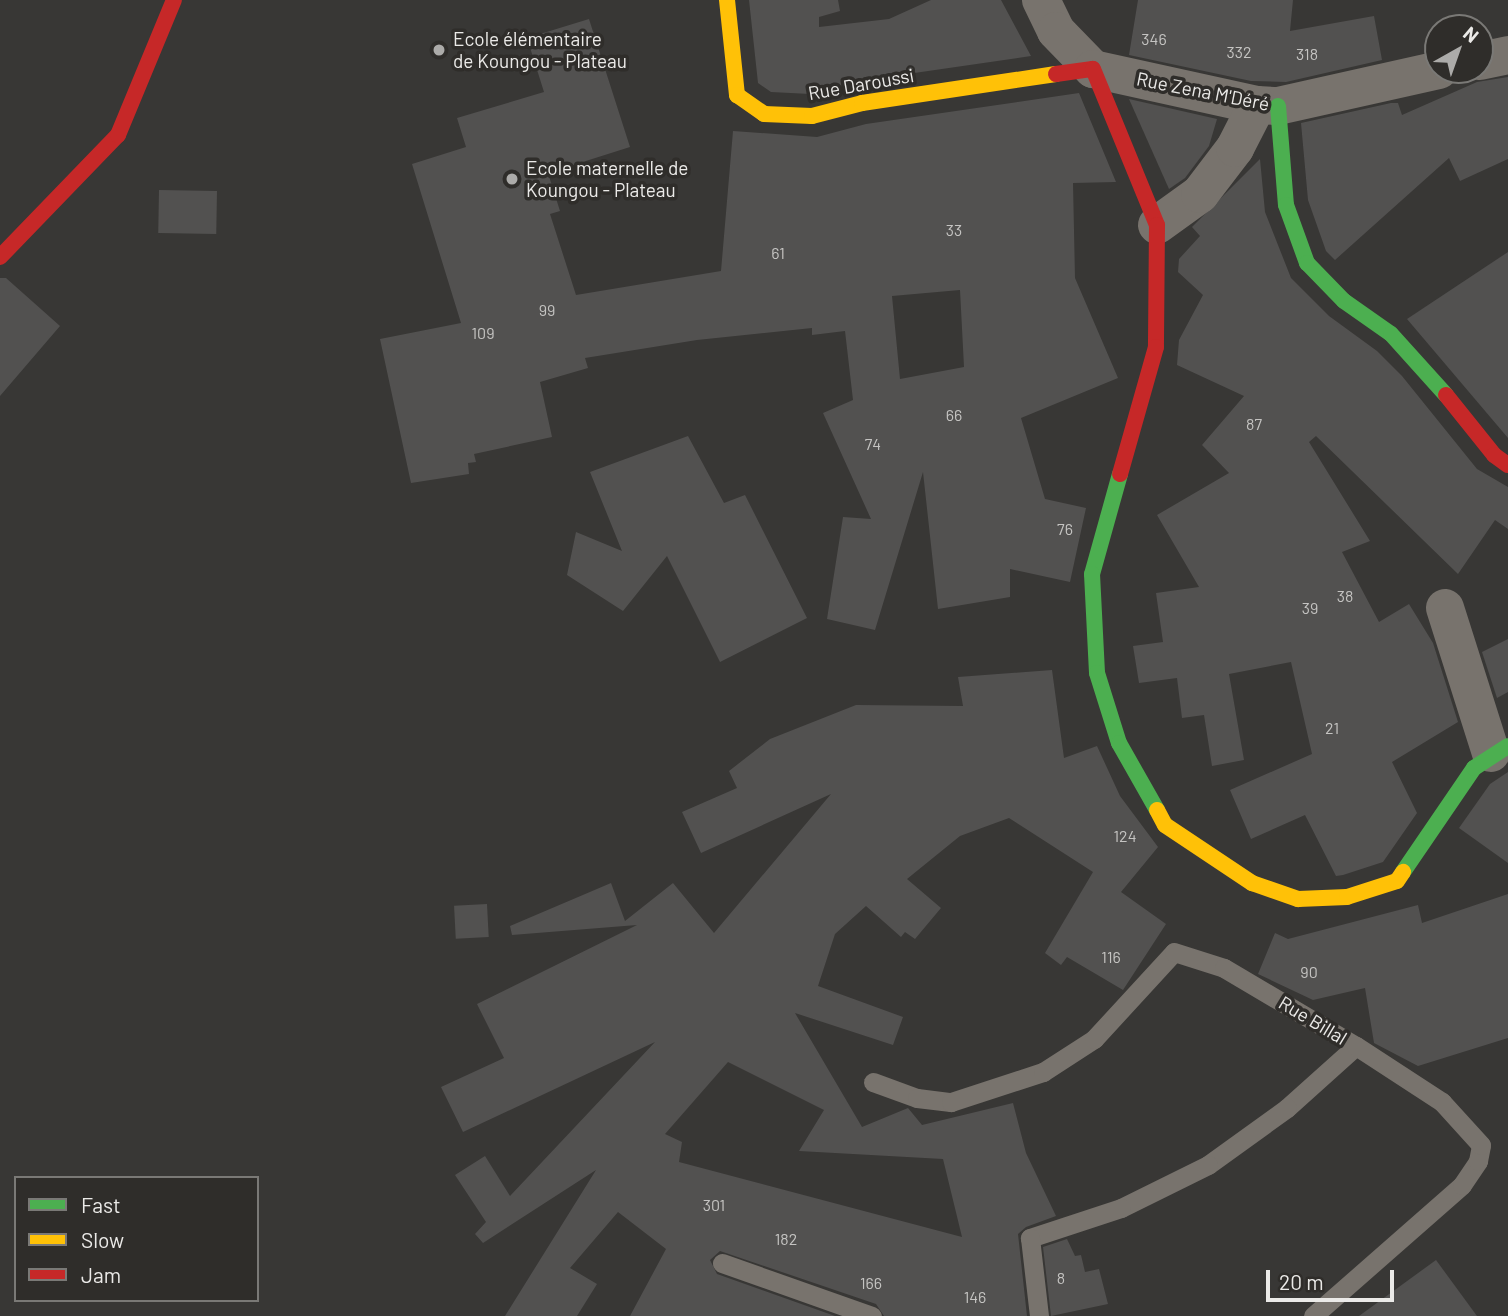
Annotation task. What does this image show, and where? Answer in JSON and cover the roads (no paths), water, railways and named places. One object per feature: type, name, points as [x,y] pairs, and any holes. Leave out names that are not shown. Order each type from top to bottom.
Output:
[{"type":"street","points":[[0,257],[118,135],[174,0]]},
{"type":"street","name":"Rue Daroussi","points":[[727,0],[737,95],[764,114],[812,116],[862,103],[1093,69]]},
{"type":"street","points":[[1041,0],[1056,31],[1093,69],[1157,225],[1156,347],[1092,574],[1097,673],[1119,743],[1164,825],[1252,883],[1298,899],[1347,897],[1397,881],[1474,768],[1500,749],[1445,608]]},
{"type":"street","name":"Rue Zena M'Déré","points":[[1093,69],[1267,106],[1424,73]]},
{"type":"street","points":[[1157,225],[1200,194],[1267,106]]},
{"type":"street","points":[[1267,106],[1286,205],[1307,263],[1344,301],[1391,334],[1418,360],[1494,455],[1508,466]]},
{"type":"lane","name":"Rue Billal","points":[[873,1082],[917,1098],[950,1102],[1043,1072],[1094,1039],[1174,952],[1224,968],[1356,1046],[1287,1108],[1208,1165],[1121,1208],[1030,1238],[1038,1316]]},
{"type":"lane","points":[[1313,1316],[1462,1185],[1478,1161],[1481,1145],[1442,1102],[1356,1046]]},
{"type":"lane","points":[[722,1263],[872,1316]]},
{"type":"place","name":"Ecole élémentaire de Koungou - Plateau","points":[[439,50]]},
{"type":"place","name":"Ecole maternelle de Koungou - Plateau","points":[[512,179]]}]
